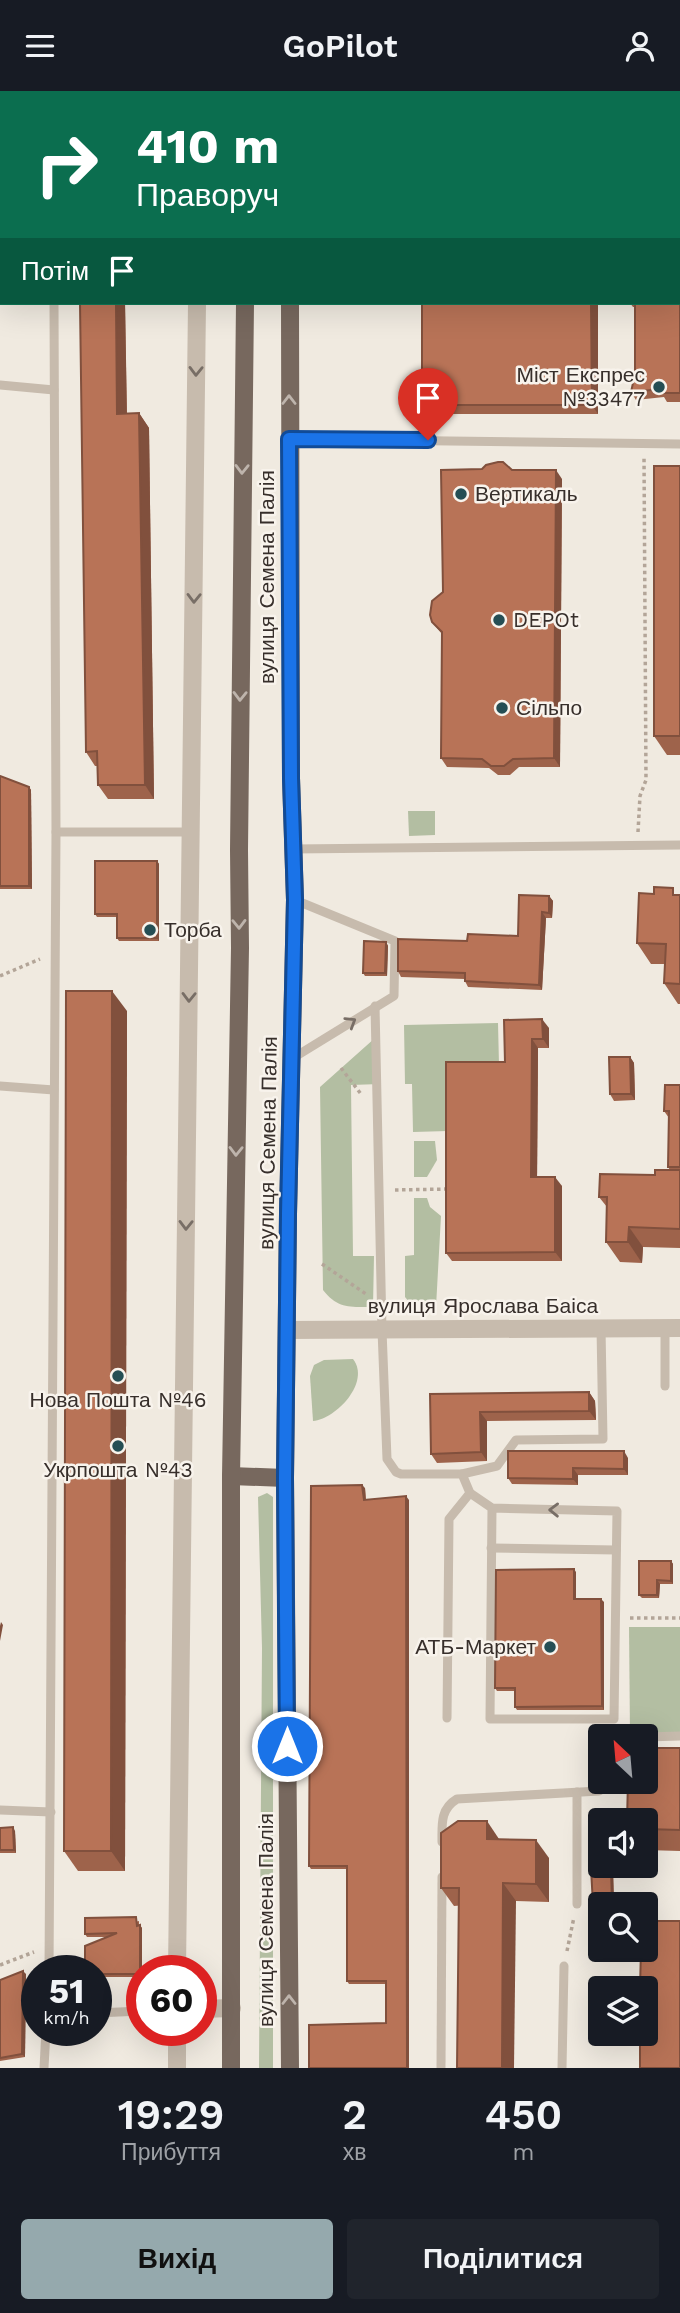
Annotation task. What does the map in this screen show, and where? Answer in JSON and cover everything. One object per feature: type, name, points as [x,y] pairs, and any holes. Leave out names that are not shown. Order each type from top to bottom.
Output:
[{"type":"main road","name":"вулиця Семена Палія","points":[[231,2068],[231,1476],[240,949],[245,305]]},
{"type":"main road","name":"вулиця Семена Палія","points":[[290,305],[289,439],[295,900],[285,1478],[290,2068]]},
{"type":"main road","points":[[231,1476],[285,1478]]},
{"type":"street","points":[[177,1955],[197,305]]},
{"type":"street","name":"вулиця Ярослава Баіса","points":[[287,1330],[672,1328]]},
{"type":"street","points":[[217,2009],[232,2008]]},
{"type":"street","points":[[177,2046],[177,2068]]},
{"type":"lane","points":[[50,1955],[56,832],[54,305]]},
{"type":"lane","points":[[0,385],[54,390]]},
{"type":"lane","points":[[289,439],[680,444]]},
{"type":"lane","points":[[56,832],[192,832]]},
{"type":"lane","points":[[293,849],[680,845]]},
{"type":"lane","points":[[293,1058],[394,996],[395,941],[295,900]]},
{"type":"lane","points":[[375,1006],[381,1304],[387,1459],[390,1466],[396,1472],[410,1475],[462,1474],[497,1466],[516,1440],[603,1439],[601,1328]]},
{"type":"lane","points":[[0,1086],[54,1090]]},
{"type":"lane","points":[[665,1386],[672,1328]]},
{"type":"lane","points":[[462,1474],[470,1493],[492,1508],[617,1511],[614,1719],[491,1719],[492,1508]]},
{"type":"lane","points":[[447,1718],[449,1519],[470,1493]]},
{"type":"lane","points":[[491,1548],[615,1551]]},
{"type":"lane","points":[[658,1737],[680,1736]]},
{"type":"lane","points":[[577,1792],[577,1904]]},
{"type":"lane","points":[[442,1847],[444,1813],[447,1806],[457,1799],[588,1792]]},
{"type":"lane","points":[[0,1810],[51,1812]]},
{"type":"lane","points":[[441,2068],[442,1861]]},
{"type":"lane","points":[[562,2068],[564,1966]]},
{"type":"lane","points":[[44,2068],[45,2046]]},
{"type":"path","points":[[638,845],[640,796],[646,780],[644,444]]},
{"type":"path","points":[[0,976],[55,952]]},
{"type":"path","points":[[341,1068],[378,1116]]},
{"type":"path","points":[[380,1190],[452,1189]]},
{"type":"path","points":[[322,1264],[381,1304]]},
{"type":"path","points":[[615,1619],[680,1618]]},
{"type":"path","points":[[564,1966],[577,1904]]},
{"type":"path","points":[[0,1965],[51,1946]]},
{"type":"green space","points":[[408,811],[435,811],[435,835],[409,836]]},
{"type":"green space","points":[[498,1023],[499,1065],[448,1131],[413,1132],[412,1084],[405,1084],[404,1025]]},
{"type":"green space","points":[[375,1038],[380,1084],[351,1085],[353,1256],[374,1256],[373,1307],[351,1307],[334,1301],[323,1290],[320,1087]]},
{"type":"green space","points":[[414,1141],[435,1141],[437,1160],[427,1177],[414,1177]]},
{"type":"green space","points":[[414,1198],[427,1198],[430,1207],[441,1216],[436,1307],[410,1303],[405,1297],[405,1256],[414,1255]]},
{"type":"green space","points":[[353,1359],[358,1378],[348,1398],[331,1414],[313,1421],[310,1376],[314,1365],[324,1360]]},
{"type":"green space","points":[[267,1493],[273,1497],[273,2068],[259,2068],[262,1648],[258,1497]]},
{"type":"green space","points":[[629,1627],[680,1627],[680,1736],[658,1736],[658,1724],[630,1724]]},
{"type":"building","points":[[80,305],[116,305],[117,414],[139,413],[145,785],[98,785],[97,751],[86,752]]},
{"type":"building","points":[[422,305],[591,305],[592,405],[422,405]]},
{"type":"building","points":[[635,305],[680,305],[680,393],[661,393],[661,389],[631,392],[635,374]]},
{"type":"building","name":"DEPOt","points":[[503,462],[512,470],[556,470],[554,758],[513,759],[504,766],[491,766],[482,759],[441,758],[442,632],[432,622],[430,615],[432,601],[443,592],[441,470],[482,469]]},
{"type":"building","points":[[654,466],[680,466],[680,736],[654,736]]},
{"type":"building","points":[[0,776],[29,787],[29,886],[0,886]]},
{"type":"building","points":[[95,861],[157,861],[157,938],[117,938],[117,914],[95,914]]},
{"type":"building","points":[[654,887],[673,888],[673,895],[680,895],[680,984],[664,983],[666,944],[637,943],[639,893],[654,894]]},
{"type":"building","points":[[519,895],[549,896],[549,913],[542,912],[539,985],[465,981],[465,973],[398,971],[398,939],[467,941],[468,934],[518,936]]},
{"type":"building","points":[[364,941],[386,942],[385,973],[363,973]]},
{"type":"building","points":[[66,991],[112,991],[111,1851],[64,1851]]},
{"type":"building","points":[[542,1019],[543,1039],[532,1039],[531,1177],[555,1177],[555,1252],[446,1253],[446,1062],[505,1062],[504,1020]]},
{"type":"building","points":[[609,1057],[630,1057],[631,1094],[610,1094]]},
{"type":"building","points":[[665,1085],[680,1085],[680,1167],[668,1167],[669,1111],[664,1111]]},
{"type":"building","points":[[655,1170],[680,1170],[680,1229],[629,1227],[628,1242],[606,1242],[607,1197],[599,1197],[600,1174],[655,1175]]},
{"type":"building","points":[[589,1392],[589,1411],[480,1412],[481,1452],[431,1454],[430,1394]]},
{"type":"building","points":[[508,1451],[624,1451],[624,1469],[573,1468],[573,1479],[508,1478]]},
{"type":"building","points":[[362,1485],[364,1500],[406,1496],[407,2068],[309,2068],[309,2025],[386,2023],[386,1981],[347,1981],[347,1866],[309,1866],[311,1486]]},
{"type":"building","points":[[639,1561],[671,1561],[671,1581],[657,1580],[657,1595],[639,1595]]},
{"type":"building","name":"АТБ-Маркет","points":[[574,1569],[574,1599],[601,1599],[602,1706],[515,1707],[515,1688],[495,1688],[496,1570]]},
{"type":"building","points":[[658,1748],[680,1748],[680,1830],[658,1829],[658,1808],[627,1808],[628,1794],[658,1794]]},
{"type":"building","points":[[458,1821],[487,1821],[487,1839],[536,1840],[536,1884],[503,1883],[502,2068],[457,2068],[459,1888],[441,1888],[441,1833]]},
{"type":"building","points":[[13,1827],[14,1850],[0,1850],[0,1828]]},
{"type":"building","points":[[592,1878],[611,1878],[612,1892],[592,1892]]},
{"type":"building","points":[[136,1917],[137,1926],[140,1925],[140,1955],[126,1955],[126,1974],[112,1974],[112,1955],[85,1955],[85,1946],[117,1933],[85,1934],[85,1918]]},
{"type":"building","points":[[658,1921],[680,1921],[680,2068],[640,2068],[640,2046],[658,2046],[658,1976],[640,1976],[641,1962],[658,1962]]},
{"type":"building","points":[[21,1972],[22,2054],[0,2058],[0,1980]]},
{"type":"place","name":"Міст Експрес №33477","points":[[659,387]]},
{"type":"place","name":"Вертикаль","points":[[461,494]]},
{"type":"place","name":"DEPOt","points":[[499,620]]},
{"type":"place","name":"Сільпо","points":[[502,708]]},
{"type":"place","name":"Торба","points":[[150,930]]},
{"type":"place","name":"Нова Пошта №46","points":[[118,1376]]},
{"type":"place","name":"Укрпошта №43","points":[[118,1446]]},
{"type":"place","name":"АТБ-Маркет","points":[[550,1647]]},
{"type":"route","points":[[287,1746],[285,1478],[295,900],[291,778],[289,439],[428,440]]}]
